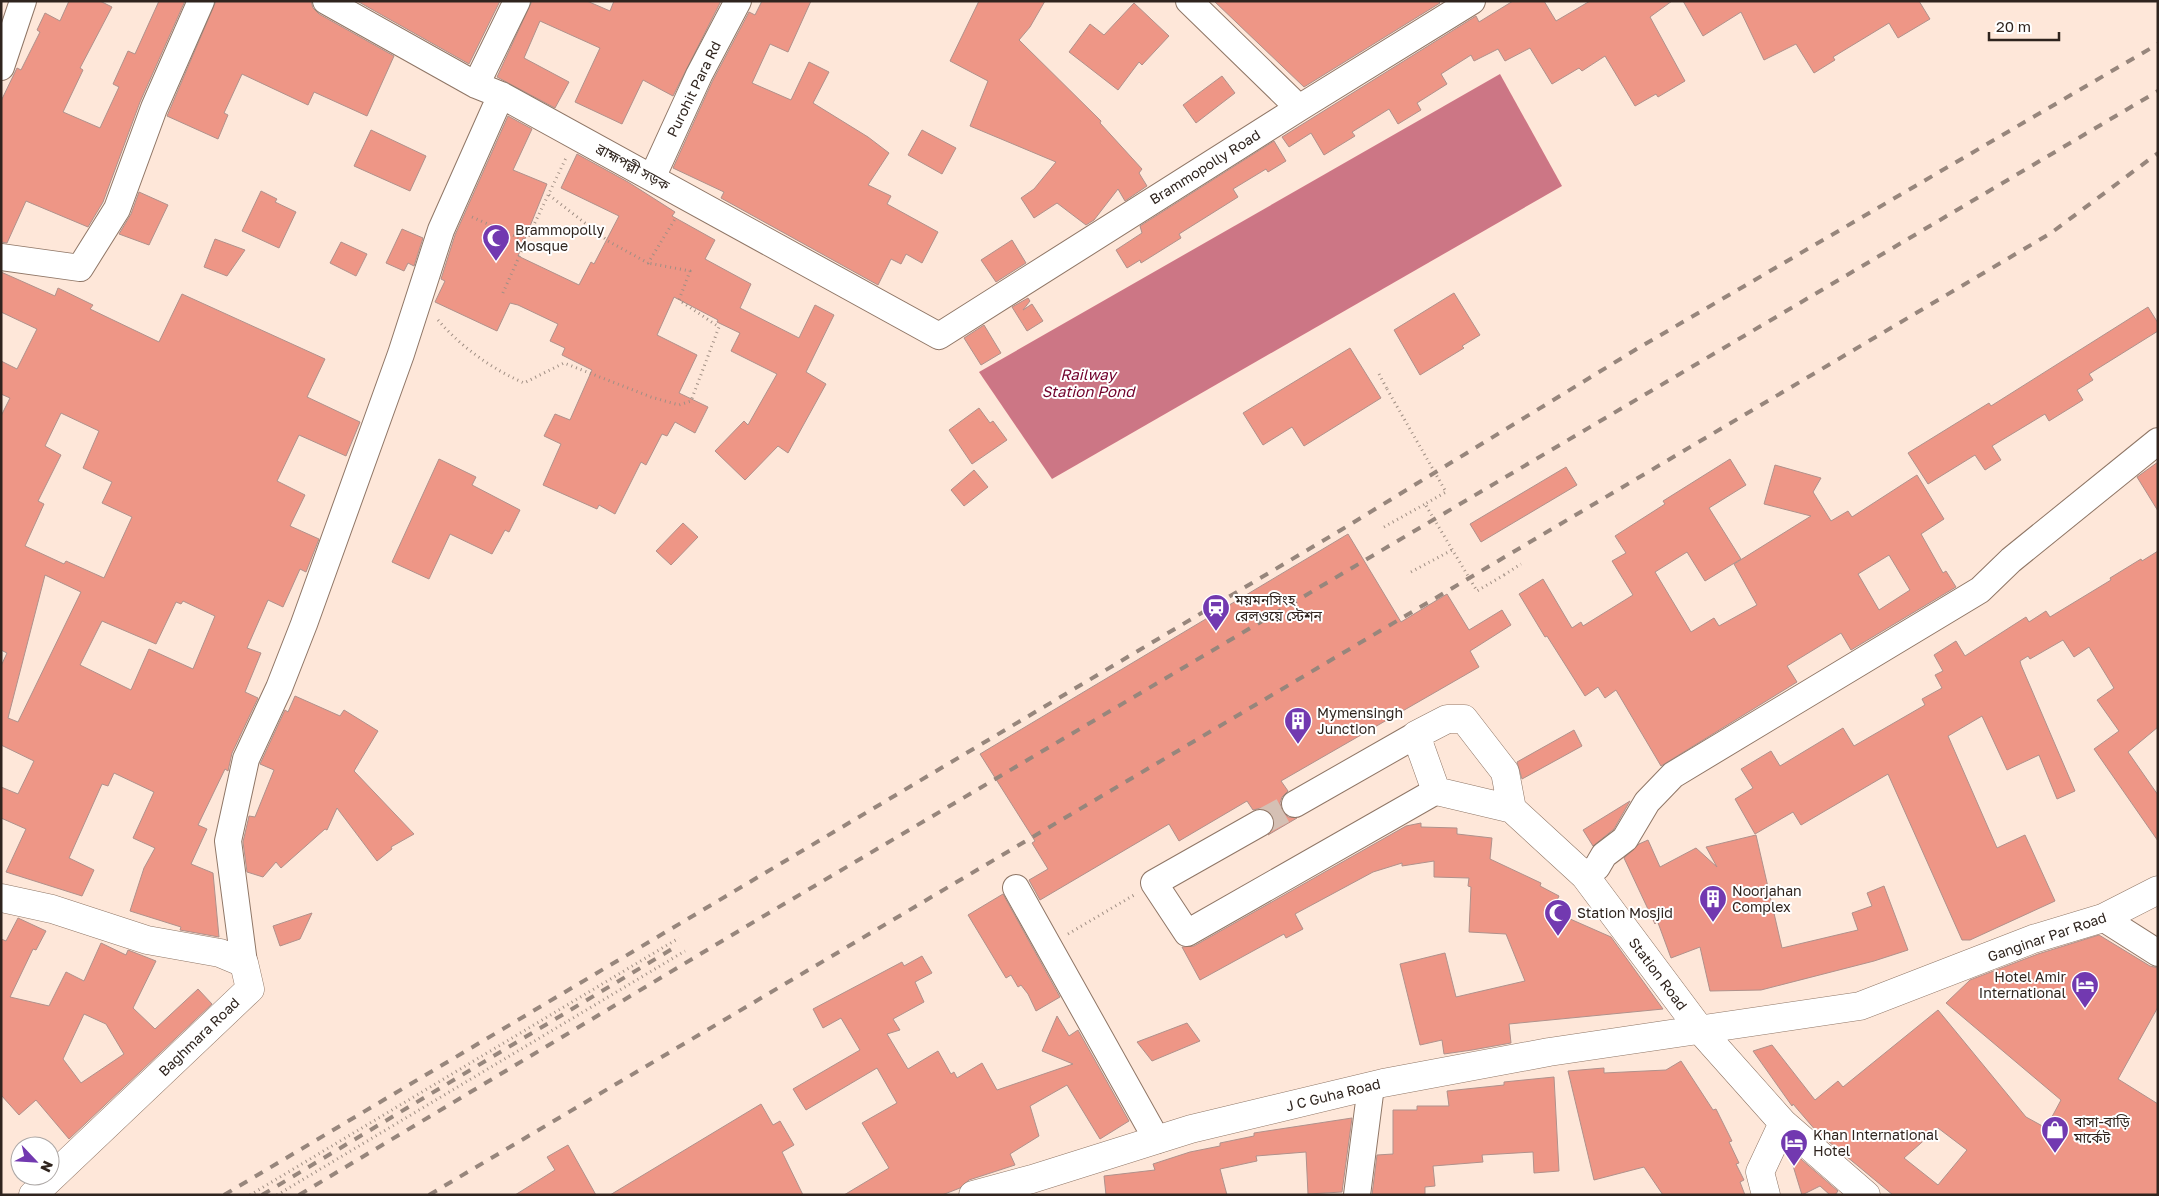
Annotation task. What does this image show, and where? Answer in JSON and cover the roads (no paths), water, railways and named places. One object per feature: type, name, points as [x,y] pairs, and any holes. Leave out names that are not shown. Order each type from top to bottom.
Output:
[{"type":"street","points":[[1,66],[23,1]]},
{"type":"street","points":[[1,257],[80,268],[116,209],[154,108],[201,1]]},
{"type":"street","name":"ব্রাহ্মপল্লী সড়ক","points":[[326,1],[476,85],[501,95],[939,336]]},
{"type":"street","points":[[476,85],[516,1]]},
{"type":"street","name":"Purohit Para Rd","points":[[652,178],[699,75],[738,1]]},
{"type":"street","points":[[1190,1],[1299,108]]},
{"type":"street","name":"Brammopolly Road","points":[[939,336],[1472,1]]},
{"type":"street","points":[[244,963],[228,841],[246,760],[279,688],[304,624],[420,296],[441,230],[501,95]]},
{"type":"street","points":[[1585,876],[1597,867],[1604,855],[1625,839],[1647,802],[1673,775],[1980,590],[2011,560],[2158,441]]},
{"type":"street","points":[[1295,804],[1447,719],[1464,719],[1505,772],[1512,809]]},
{"type":"street","points":[[1260,824],[1154,883],[1187,932],[1436,791],[1416,735]]},
{"type":"street","name":"Station Road","points":[[1436,791],[1512,809],[1585,876],[1701,1031],[1783,1123],[1866,1195]]},
{"type":"street","points":[[1016,888],[1157,1140]]},
{"type":"street","name":"Ganginar Par Road","points":[[1701,1031],[1860,1006],[2033,939],[2103,918],[2158,890]]},
{"type":"street","points":[[1,898],[52,908],[147,940],[220,953],[244,963]]},
{"type":"street","points":[[2103,918],[2158,953]]},
{"type":"street","name":"Baghmara Road","points":[[33,1195],[250,989],[244,963]]},
{"type":"street","name":"J C Guha Road","points":[[972,1195],[1191,1129],[1371,1086],[1549,1052],[1701,1031]]},
{"type":"street","points":[[1357,1195],[1371,1086]]},
{"type":"street","points":[[1766,1195],[1760,1172],[1783,1123]]},
{"type":"water","name":"Railway Station Pond","points":[[1500,74],[1562,186],[1052,479],[979,372]]},
{"type":"tunnel","points":[[1260,823],[1295,804]]},
{"type":"railway","points":[[224,1195],[1341,530],[1635,350],[2158,44]]},
{"type":"railway","points":[[299,1195],[757,920],[2158,91]]},
{"type":"railway","points":[[429,1195],[2051,233],[2158,153]]},
{"type":"railway","points":[[262,1195],[677,946]]},
{"type":"place","name":"Brammopolly Mosque","points":[[496,262]]},
{"type":"place","name":"ময়মনসিংহ রেলওয়ে স্টেশন","points":[[1216,632]]},
{"type":"place","name":"Mymensingh Junction","points":[[1298,745]]},
{"type":"place","name":"Noorjahan Complex","points":[[1713,923]]},
{"type":"place","name":"Station Mosjid","points":[[1558,937]]},
{"type":"place","name":"Hotel Amir International","points":[[2085,1009]]},
{"type":"place","name":"বাসা-বাড়ি মার্কেট","points":[[2055,1154]]},
{"type":"place","name":"Khan International Hotel","points":[[1794,1167]]}]
